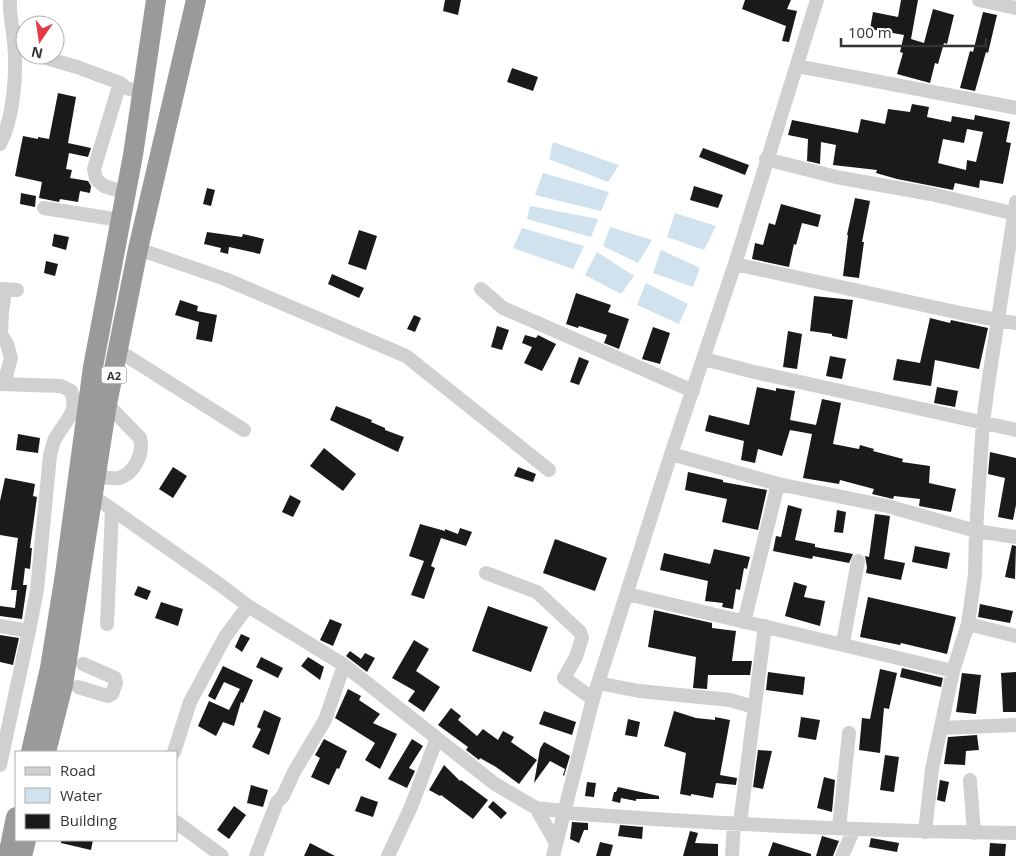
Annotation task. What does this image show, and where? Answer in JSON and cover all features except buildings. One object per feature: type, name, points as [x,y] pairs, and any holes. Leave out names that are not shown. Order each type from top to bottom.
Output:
[{"type":"highway","name":"A2","points":[[31,751],[50,668],[66,574],[93,367],[126,192],[156,0]]},
{"type":"highway","name":"A2","points":[[46,751],[70,686],[76,658],[95,476],[107,404],[138,249],[196,0]]},
{"type":"highway","points":[[8,856],[15,822]]},
{"type":"highway","points":[[22,856],[26,841]]},
{"type":"street","points":[[0,144],[15,78],[10,0]]},
{"type":"street","points":[[555,849],[592,699],[735,264],[766,159],[817,0]]},
{"type":"street","points":[[979,0],[1016,8]]},
{"type":"street","points":[[65,64],[126,88],[142,92]]},
{"type":"street","points":[[797,66],[1016,108]]},
{"type":"street","points":[[120,84],[94,169],[96,179],[104,186],[126,192]]},
{"type":"street","points":[[766,159],[836,177],[1016,210],[984,422],[976,530],[975,574],[968,624],[953,671],[932,769],[925,832]]},
{"type":"street","points":[[44,208],[120,220]]},
{"type":"street","points":[[138,249],[225,279],[406,356],[549,470]]},
{"type":"street","points":[[735,264],[1016,323]]},
{"type":"street","points":[[481,289],[503,308],[693,391]]},
{"type":"street","points":[[0,765],[4,724],[29,631],[37,590],[50,456],[56,437],[72,415],[74,399],[71,391],[61,386],[2,384],[11,358],[7,344],[1,334],[2,294],[17,290]]},
{"type":"street","points":[[119,351],[244,430]]},
{"type":"street","points":[[704,359],[750,372],[1016,430]]},
{"type":"street","points":[[95,476],[118,478],[128,474],[136,465],[140,455],[142,443],[140,438],[107,404]]},
{"type":"street","points":[[671,454],[778,484],[887,506],[976,530],[1016,538]]},
{"type":"street","points":[[744,622],[778,484]]},
{"type":"street","points":[[93,496],[248,606],[344,666],[495,784],[536,808],[563,811],[567,814],[737,823],[925,832],[1016,833]]},
{"type":"street","points":[[106,624],[112,510]]},
{"type":"street","points":[[843,643],[858,561]]},
{"type":"street","points":[[486,573],[537,592],[580,632],[582,638],[576,657],[564,678],[592,699]]},
{"type":"street","points":[[627,594],[843,643],[953,671]]},
{"type":"street","points":[[174,751],[190,702],[225,637],[248,606]]},
{"type":"street","points":[[968,624],[1016,636]]},
{"type":"street","points":[[0,626],[29,631]]},
{"type":"street","points":[[732,856],[765,626]]},
{"type":"street","points":[[70,686],[108,696],[112,694],[116,683],[115,678],[76,658]]},
{"type":"street","points":[[256,856],[277,802],[283,796],[294,772],[325,720],[344,666]]},
{"type":"street","points":[[598,683],[639,691],[730,700],[754,708]]},
{"type":"street","points":[[942,728],[1016,724]]},
{"type":"street","points":[[839,828],[849,733]]},
{"type":"street","points":[[388,856],[410,808],[437,738]]},
{"type":"street","points":[[970,780],[974,833]]},
{"type":"street","points":[[536,808],[555,849]]},
{"type":"street","points":[[178,823],[222,856]]},
{"type":"street","points":[[842,856],[854,829]]},
{"type":"water","points":[[553,142],[619,165],[608,182],[549,159]]},
{"type":"water","points":[[543,173],[609,192],[601,211],[535,195]]},
{"type":"water","points":[[530,206],[598,219],[591,237],[527,219]]},
{"type":"water","points":[[675,213],[716,226],[704,250],[667,237]]},
{"type":"water","points":[[610,227],[652,240],[638,263],[603,246]]},
{"type":"water","points":[[522,228],[584,246],[573,269],[513,248]]},
{"type":"water","points":[[661,250],[700,268],[693,287],[653,273]]},
{"type":"water","points":[[597,252],[634,276],[621,294],[585,275]]},
{"type":"water","points":[[646,283],[688,304],[679,324],[637,305]]}]
